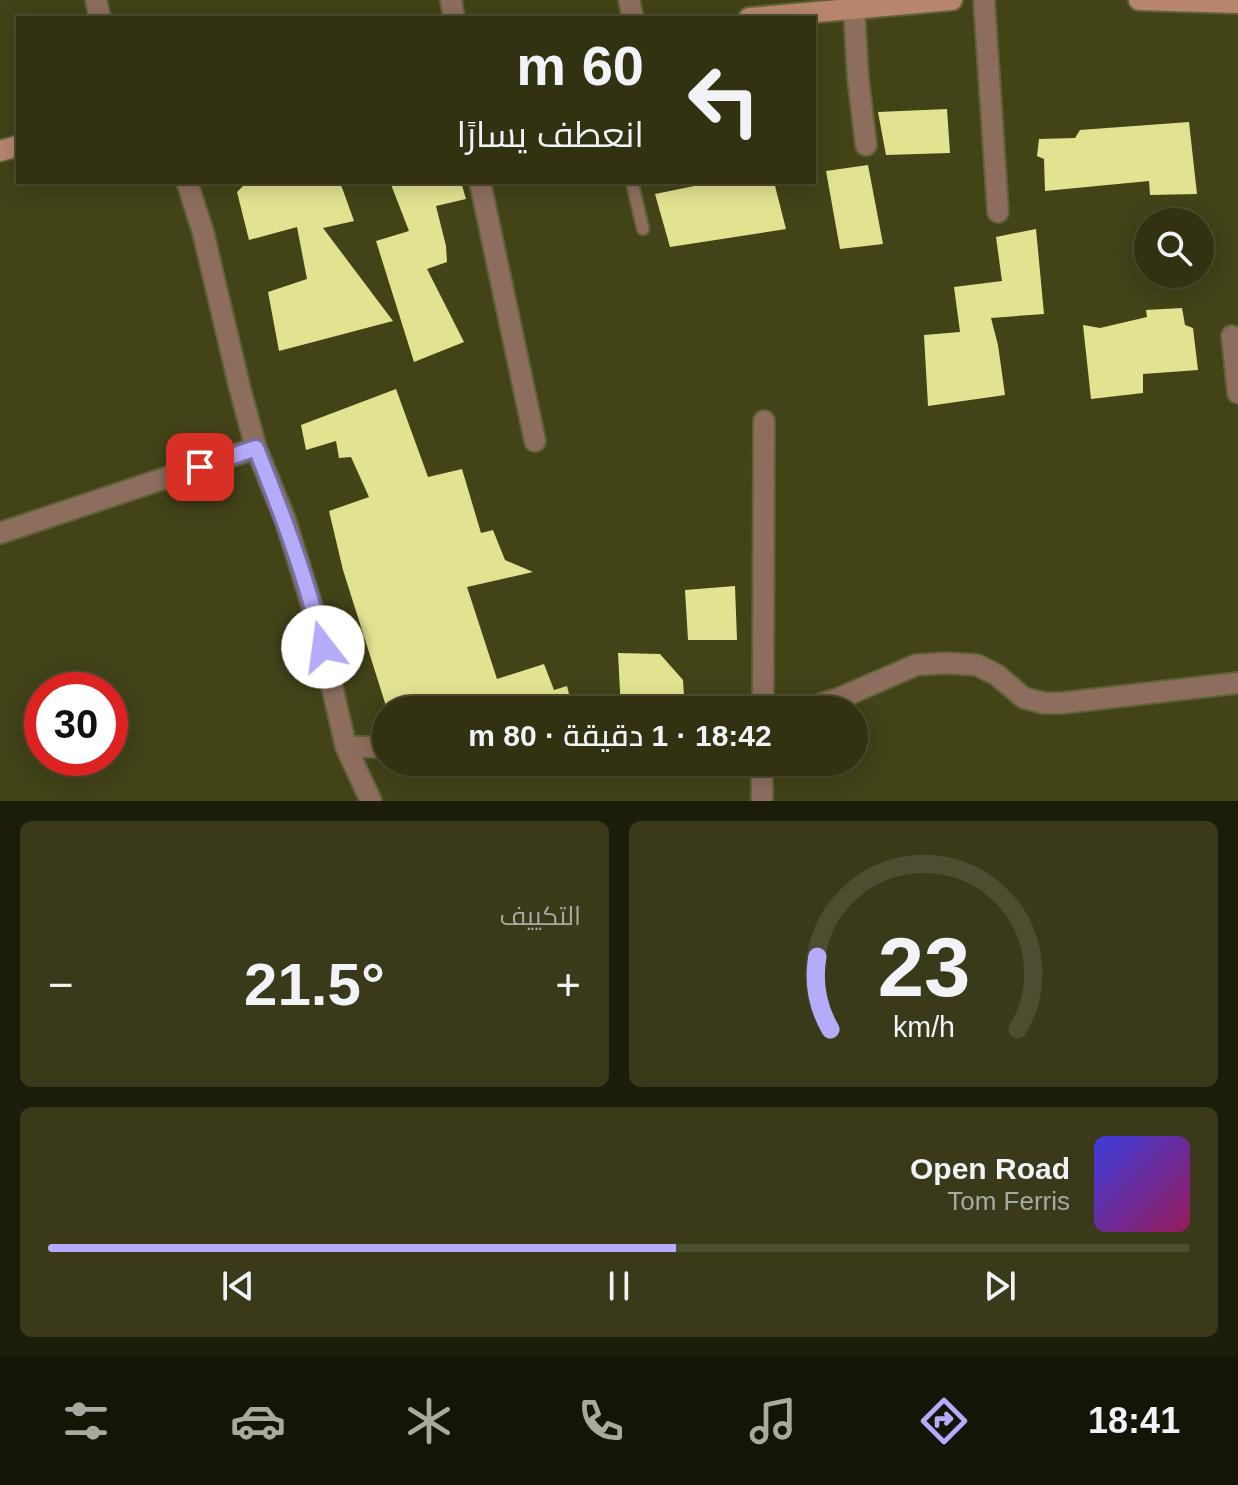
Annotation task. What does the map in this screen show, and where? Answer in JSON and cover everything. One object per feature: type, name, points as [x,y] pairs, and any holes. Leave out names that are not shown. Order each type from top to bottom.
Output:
[{"type":"street","points":[[775,16],[952,0]]},
{"type":"street","points":[[984,0],[998,212]]},
{"type":"street","points":[[1139,0],[1238,3]]},
{"type":"street","points":[[854,10],[866,145]]},
{"type":"street","points":[[188,184],[203,232],[256,448],[285,519],[317,622],[346,747],[371,801]]},
{"type":"street","points":[[480,184],[535,441]]},
{"type":"street","points":[[1232,336],[1238,393]]},
{"type":"street","points":[[763,696],[764,421]]},
{"type":"street","points":[[0,533],[256,448]]},
{"type":"street","points":[[845,696],[916,665],[946,663],[977,665],[997,675],[1024,698],[1044,703],[1238,683]]},
{"type":"street","points":[[346,747],[372,747]]},
{"type":"street","points":[[762,776],[762,801]]},
{"type":"lane","points":[[632,184],[643,229]]},
{"type":"building","points":[[947,109],[950,153],[886,155],[878,112]]},
{"type":"building","points":[[1189,122],[1197,194],[1150,195],[1149,181],[1045,191],[1044,159],[1037,156],[1039,139],[1075,138],[1080,130]]},
{"type":"building","points":[[868,165],[883,244],[840,249],[826,171]]},
{"type":"building","points":[[245,184],[341,184],[354,221],[323,228],[393,321],[279,351],[268,292],[307,279],[297,227],[249,240],[237,192]]},
{"type":"building","points":[[391,184],[462,184],[466,199],[436,206],[447,262],[427,269],[464,342],[414,362],[376,241],[409,231]]},
{"type":"building","points":[[704,184],[775,184],[786,229],[670,247],[655,194]]},
{"type":"building","points":[[1036,229],[1044,314],[991,318],[1005,395],[928,406],[924,335],[960,332],[954,287],[1002,281],[996,237]]},
{"type":"building","points":[[1182,308],[1185,325],[1193,328],[1198,370],[1143,374],[1143,393],[1091,399],[1083,325],[1100,328],[1147,317],[1146,310]]},
{"type":"building","points":[[396,389],[428,477],[462,469],[481,533],[493,530],[505,560],[533,572],[467,587],[497,679],[544,664],[554,690],[567,686],[570,696],[383,696],[343,570],[329,511],[369,497],[351,457],[339,458],[336,441],[306,450],[301,425]]},
{"type":"building","points":[[735,586],[737,640],[688,640],[685,590]]},
{"type":"building","points":[[618,653],[660,654],[683,680],[684,696],[620,696]]},
{"type":"route","points":[[200,467],[256,448],[285,519],[323,647]]}]
